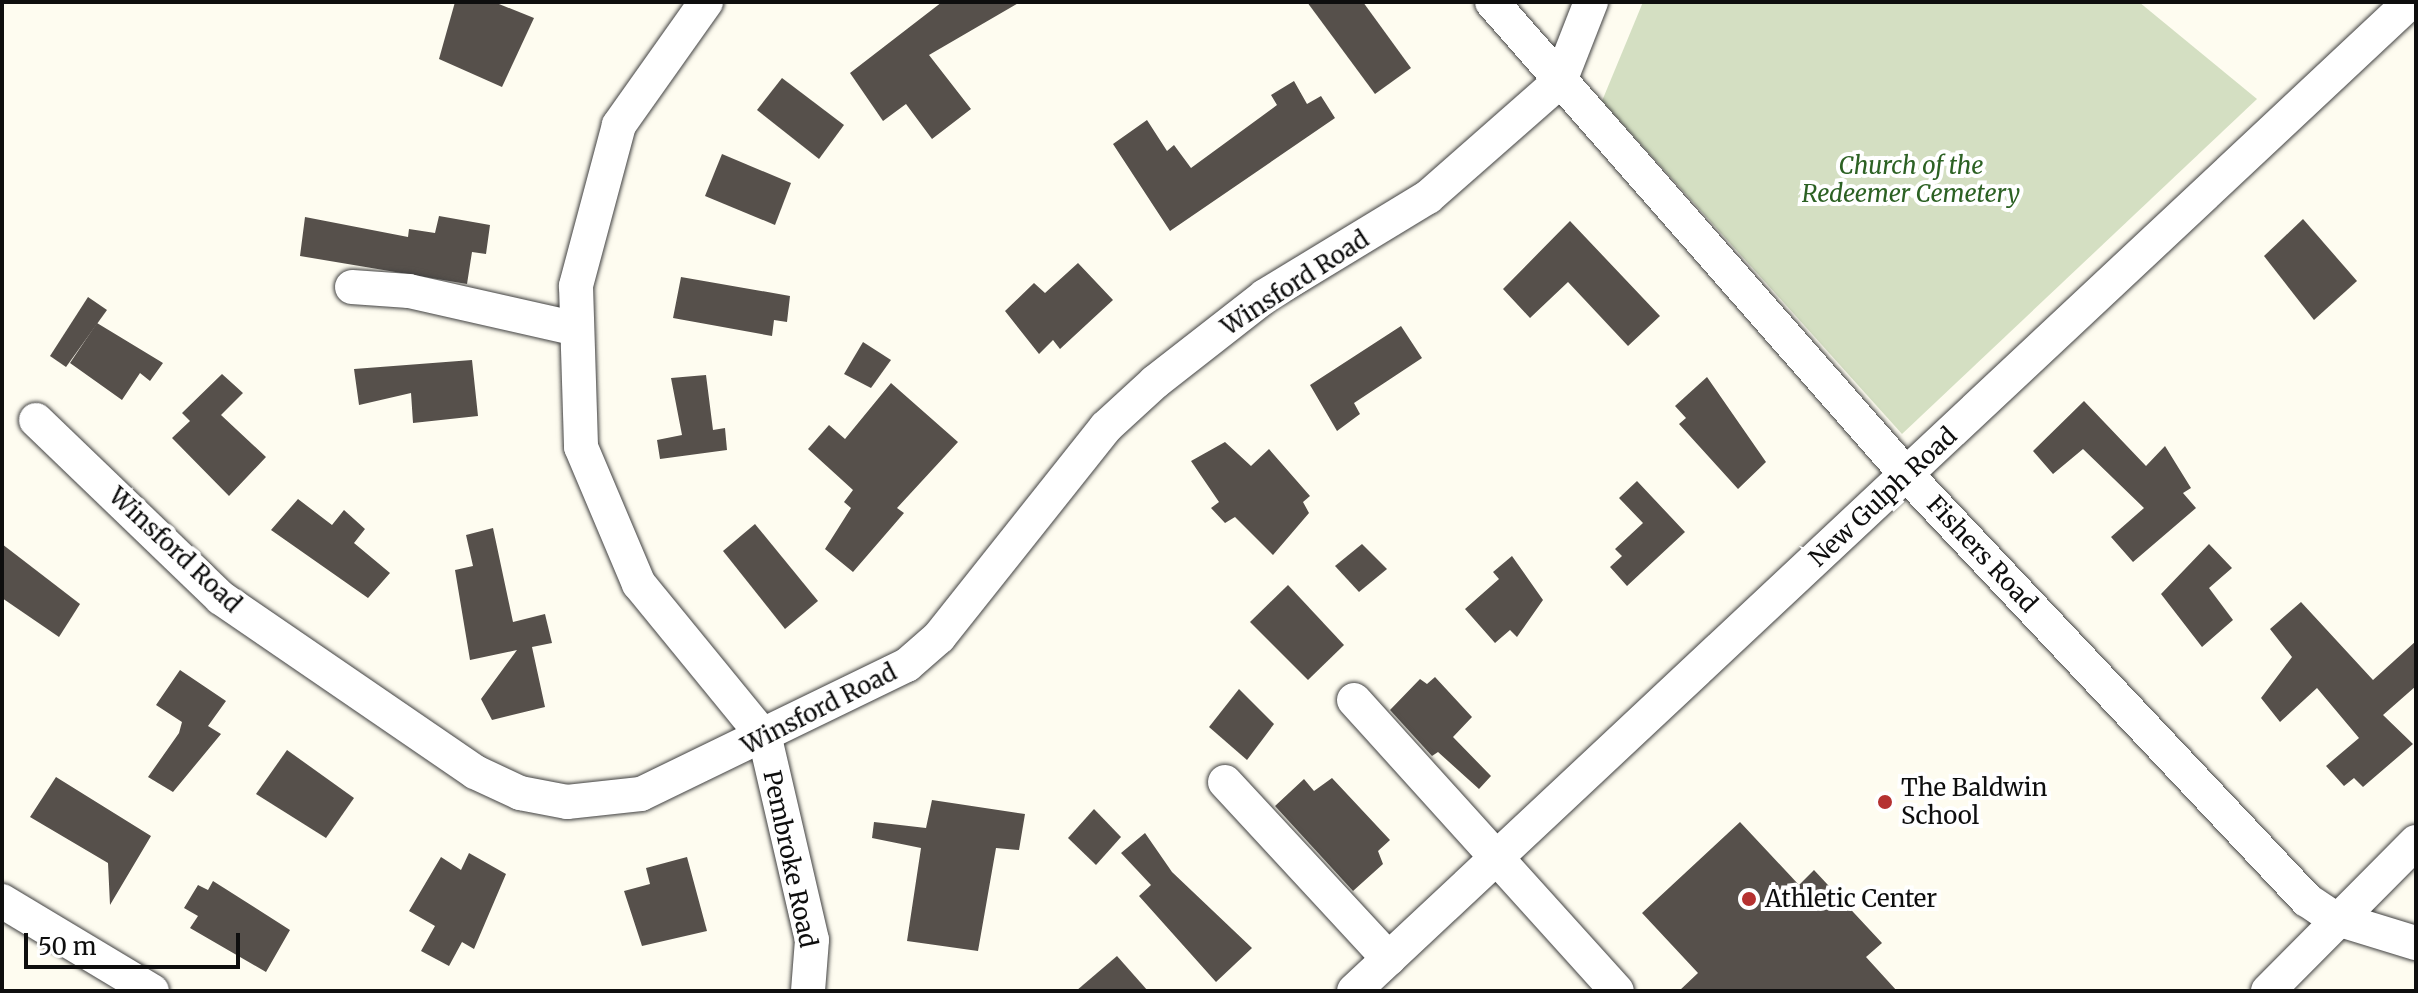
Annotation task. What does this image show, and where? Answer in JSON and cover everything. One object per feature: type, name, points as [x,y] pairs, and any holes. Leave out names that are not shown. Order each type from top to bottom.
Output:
[{"type":"street","name":"Pembroke Road","points":[[706,2],[619,125],[576,286],[581,447],[639,584],[765,738],[812,940],[808,991]]},
{"type":"street","name":"Fishers Road","points":[[1492,2],[1907,475],[2307,900],[2334,918],[2416,943]]},
{"type":"street","points":[[1560,81],[1591,2]]},
{"type":"street","name":"New Gulph Road","points":[[1354,991],[2410,2]]},
{"type":"street","name":"Winsford Road","points":[[36,420],[221,598],[369,704],[520,793],[567,802],[641,794],[765,738],[907,665],[939,637],[1106,427],[1155,382],[1265,296],[1428,197],[1560,81]]},
{"type":"street","points":[[352,287],[409,291],[577,329]]},
{"type":"street","points":[[1354,700],[1617,991]]},
{"type":"street","points":[[1225,782],[1389,959]]},
{"type":"street","points":[[2268,991],[2334,918],[2416,842]]},
{"type":"street","points":[[2,901],[152,991]]},
{"type":"green space","name":"Church of the Redeemer Cemetery","points":[[1643,2],[2139,2],[2257,99],[1902,434],[1602,101]]},
{"type":"building","points":[[455,2],[494,2],[534,18],[502,87],[439,59]]},
{"type":"building","points":[[942,2],[1020,2],[929,55],[971,109],[932,139],[906,104],[883,121],[850,73]]},
{"type":"building","points":[[1307,2],[1363,2],[1411,68],[1375,94]]},
{"type":"building","points":[[782,78],[844,125],[819,159],[757,110]]},
{"type":"building","points":[[1294,81],[1307,104],[1321,96],[1335,118],[1170,231],[1113,144],[1147,120],[1167,151],[1174,145],[1191,168],[1277,105],[1271,95]]},
{"type":"building","points":[[722,154],[791,183],[775,225],[705,196]]},
{"type":"building","points":[[439,216],[490,225],[486,254],[472,252],[467,284],[300,256],[305,217],[408,237],[409,229],[435,233]]},
{"type":"building","points":[[2303,219],[2357,281],[2314,320],[2264,256]]},
{"type":"building","points":[[1570,221],[1660,316],[1628,346],[1568,282],[1530,318],[1503,289]]},
{"type":"building","points":[[1078,263],[1113,300],[1060,349],[1053,340],[1039,354],[1005,311],[1034,283],[1045,293]]},
{"type":"building","points":[[681,277],[790,296],[787,322],[774,320],[772,336],[673,318]]},
{"type":"building","points":[[88,297],[107,310],[66,367],[50,356]]},
{"type":"building","points":[[97,323],[163,363],[150,381],[140,373],[122,400],[70,363]]},
{"type":"building","points":[[1401,326],[1422,358],[1354,403],[1360,414],[1337,431],[1310,385]]},
{"type":"building","points":[[863,342],[891,360],[871,388],[844,374]]},
{"type":"building","points":[[472,360],[478,416],[413,423],[411,393],[359,405],[354,369]]},
{"type":"building","points":[[222,374],[243,393],[221,415],[266,457],[229,496],[172,438],[190,421],[182,413]]},
{"type":"building","points":[[706,375],[713,430],[725,428],[727,450],[660,459],[657,440],[682,435],[671,378]]},
{"type":"building","points":[[1707,377],[1766,462],[1738,489],[1679,424],[1686,418],[1675,406]]},
{"type":"building","points":[[891,383],[958,442],[897,508],[904,513],[853,572],[825,549],[851,508],[844,502],[853,490],[808,449],[829,425],[845,439]]},
{"type":"building","points":[[2084,401],[2146,466],[2165,446],[2191,488],[2183,493],[2196,508],[2133,562],[2111,537],[2144,508],[2083,449],[2053,474],[2033,451]]},
{"type":"building","points":[[1225,442],[1251,466],[1269,449],[1310,496],[1303,502],[1309,513],[1273,555],[1235,517],[1225,523],[1211,508],[1219,502],[1191,461]]},
{"type":"building","points":[[1637,481],[1685,532],[1627,586],[1610,567],[1622,556],[1615,549],[1643,523],[1619,498]]},
{"type":"building","points":[[298,499],[332,525],[344,510],[365,529],[354,543],[390,573],[368,598],[271,530]]},
{"type":"building","points":[[755,524],[818,601],[785,629],[723,551]]},
{"type":"building","points":[[493,528],[513,622],[545,614],[552,643],[532,647],[545,707],[492,720],[481,699],[517,650],[470,660],[455,570],[473,566],[466,535]]},
{"type":"building","points":[[2,544],[80,604],[59,637],[2,598]]},
{"type":"building","points":[[1362,544],[1387,569],[1359,592],[1335,566]]},
{"type":"building","points":[[2209,544],[2232,568],[2209,588],[2233,620],[2202,647],[2161,594]]},
{"type":"building","points":[[1512,556],[1543,600],[1517,637],[1510,630],[1495,643],[1465,609],[1499,579],[1493,572]]},
{"type":"building","points":[[1288,585],[1344,645],[1308,680],[1250,622]]},
{"type":"building","points":[[2301,602],[2373,680],[2416,641],[2416,686],[2383,715],[2413,744],[2363,787],[2354,778],[2344,786],[2326,766],[2359,738],[2317,688],[2280,722],[2261,698],[2292,657],[2270,629]]},
{"type":"building","points":[[180,670],[226,701],[208,726],[221,734],[173,792],[148,777],[179,733],[182,722],[156,705]]},
{"type":"building","points":[[1435,677],[1472,717],[1453,737],[1491,776],[1479,789],[1438,752],[1432,756],[1390,710],[1420,679],[1427,684]]},
{"type":"building","points":[[1239,689],[1274,724],[1247,760],[1209,727]]},
{"type":"building","points":[[287,750],[354,798],[326,838],[256,794]]},
{"type":"building","points":[[56,777],[151,836],[110,905],[108,863],[30,817]]},
{"type":"building","points":[[1332,778],[1390,840],[1378,851],[1383,864],[1353,891],[1275,806],[1304,779],[1314,791]]},
{"type":"building","points":[[932,800],[1025,814],[1019,850],[996,848],[978,951],[907,941],[921,848],[872,838],[874,822],[926,828]]},
{"type":"building","points":[[1094,809],[1121,837],[1096,865],[1068,838]]},
{"type":"building","name":"Athletic Center","points":[[1740,822],[1799,885],[1814,870],[1882,943],[1866,957],[1897,991],[1679,991],[1698,973],[1642,913]]},
{"type":"building","points":[[1145,833],[1172,872],[1252,948],[1216,982],[1139,896],[1151,885],[1121,853]]},
{"type":"building","points":[[469,853],[506,874],[474,949],[462,942],[449,966],[421,951],[435,926],[409,911],[441,857],[461,870]]},
{"type":"building","points":[[687,857],[707,931],[642,946],[624,891],[650,884],[646,868]]},
{"type":"building","points":[[213,881],[290,930],[266,972],[190,928],[198,916],[184,908],[198,885],[208,890]]},
{"type":"building","points":[[1117,956],[1148,991],[1076,991]]},
{"type":"place","name":"The Baldwin School","points":[[1885,802]]},
{"type":"place","name":"Athletic Center","points":[[1749,899]]}]
